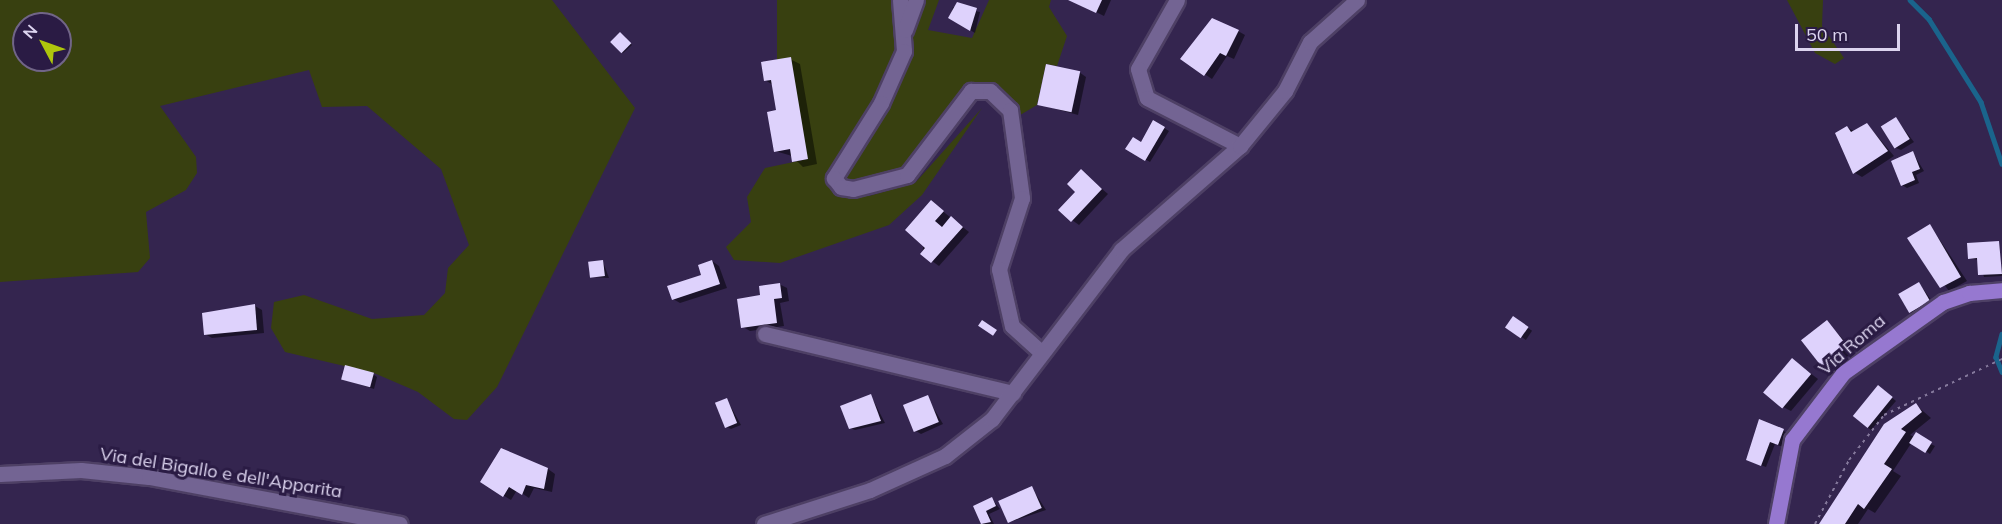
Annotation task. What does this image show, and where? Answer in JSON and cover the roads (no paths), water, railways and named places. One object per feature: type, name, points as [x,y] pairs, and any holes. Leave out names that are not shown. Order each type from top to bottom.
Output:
[{"type":"main road","name":"Via Roma","points":[[1776,524],[1792,440],[1843,373],[1943,302],[1969,293],[2002,290]]},
{"type":"street","points":[[900,0],[904,51],[881,103],[834,178],[853,189],[907,175],[971,91],[990,91],[1010,110],[1022,198],[999,269],[1012,326],[1041,352]]},
{"type":"street","points":[[903,35],[916,0]]},
{"type":"street","points":[[1177,0],[1138,69],[1147,98],[1240,146]]},
{"type":"street","points":[[764,524],[807,517],[945,456],[992,419],[1121,250],[1240,146],[1286,91],[1310,42],[1357,0]]},
{"type":"street","points":[[765,334],[1013,393]]},
{"type":"street","name":"Via del Bigallo e dell'Apparita","points":[[0,474],[81,470],[149,477],[400,524]]},
{"type":"waterway","points":[[1910,0],[1929,19],[1981,102],[2002,164]]},
{"type":"waterway","points":[[2002,334],[1996,357],[2002,372]]}]
